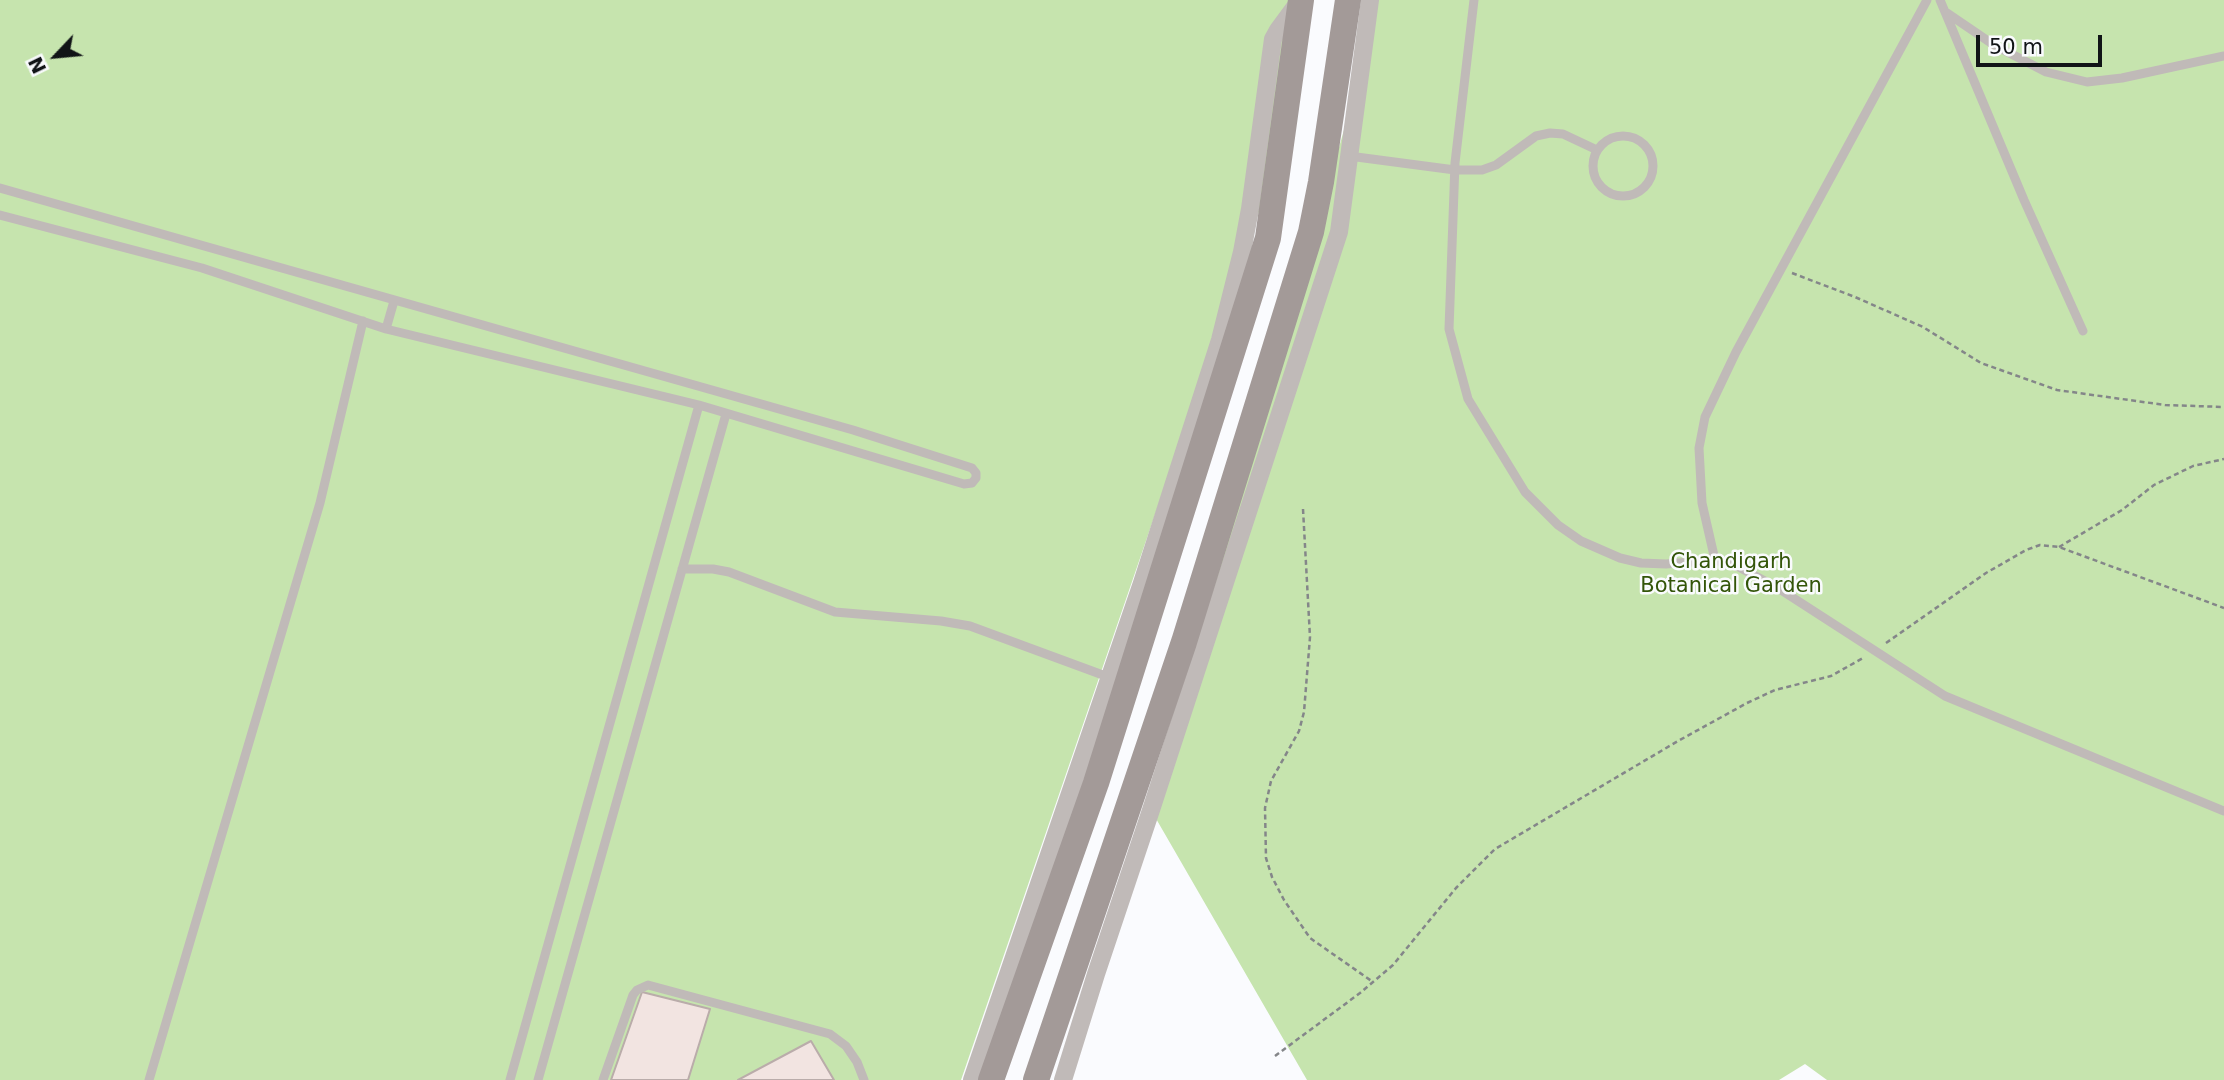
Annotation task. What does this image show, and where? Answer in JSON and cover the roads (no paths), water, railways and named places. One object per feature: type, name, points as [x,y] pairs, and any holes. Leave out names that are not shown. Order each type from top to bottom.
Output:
[{"type":"main road","points":[[991,1080],[1096,783],[1118,681],[1268,238],[1301,0]]},
{"type":"main road","points":[[1036,1080],[1184,642],[1311,232],[1348,0]]},
{"type":"street","points":[[1063,1080],[1339,232],[1370,0]]},
{"type":"street","points":[[972,1080],[1118,681]]},
{"type":"lane","points":[[1474,0],[1455,170],[1449,329],[1468,399],[1525,492],[1566,531],[1581,541],[1620,558],[1641,563],[1715,560],[1740,567],[1781,590],[1944,696],[2224,811]]},
{"type":"lane","points":[[1715,560],[1702,503],[1699,448],[1705,417],[1736,352],[1927,0]]},
{"type":"lane","points":[[1940,0],[2024,200],[2083,331]]},
{"type":"lane","points":[[1945,12],[1994,45],[2046,72],[2087,82],[2122,78],[2224,56]]},
{"type":"lane","points":[[1349,156],[1455,170],[1482,170],[1496,165],[1536,136],[1550,133],[1563,134],[1597,150]]},
{"type":"lane","points":[[1614,137],[1634,138],[1643,143],[1653,161],[1653,172],[1649,181],[1635,194],[1626,196],[1608,192],[1600,186],[1593,168],[1597,150],[1604,142],[1614,137]]},
{"type":"lane","points":[[0,188],[853,430],[972,468],[976,474],[975,478],[972,483],[964,484],[699,405],[386,329],[202,268],[0,215]]},
{"type":"lane","points":[[386,329],[394,300]]},
{"type":"lane","points":[[149,1080],[320,503],[363,321]]},
{"type":"lane","points":[[510,1080],[699,405]]},
{"type":"lane","points":[[538,1080],[726,414]]},
{"type":"lane","points":[[682,569],[729,572],[835,612],[970,626],[1118,681]]},
{"type":"lane","points":[[603,1080],[632,995],[636,990],[648,985],[830,1034],[846,1046],[857,1062],[864,1080]]},
{"type":"park label","name":"Chandigarh Botanical Garden","points":[[1731,575]]}]
